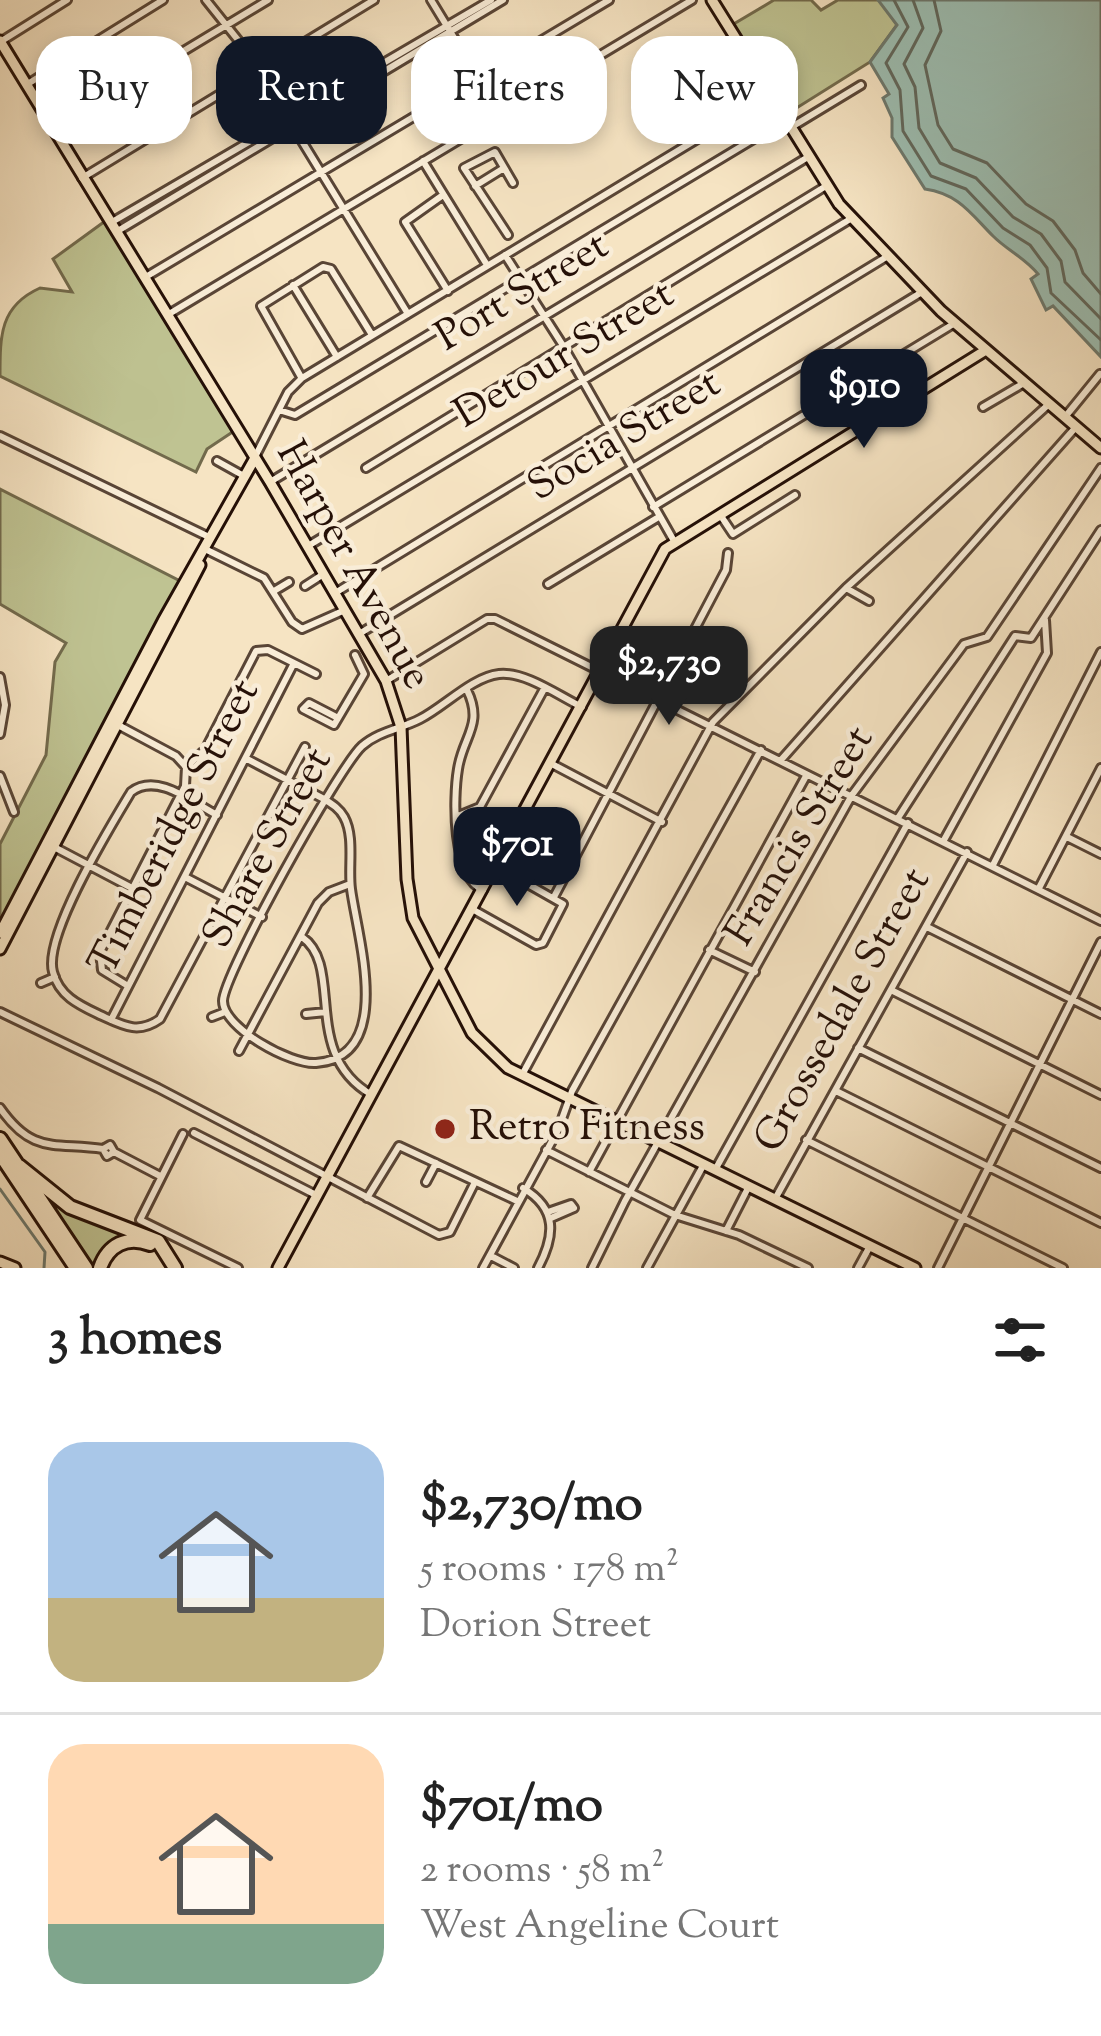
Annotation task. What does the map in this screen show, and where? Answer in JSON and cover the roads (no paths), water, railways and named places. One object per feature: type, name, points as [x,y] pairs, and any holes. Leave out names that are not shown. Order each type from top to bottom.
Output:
[{"type":"highway","points":[[0,1139],[86,1268]]},
{"type":"highway","points":[[0,1154],[76,1268]]},
{"type":"highway","points":[[20,1166],[70,1207],[158,1241],[171,1268]]},
{"type":"highway","points":[[100,1268],[110,1249],[132,1240],[158,1250],[171,1268]]},
{"type":"main road","points":[[712,0],[734,36]]},
{"type":"main road","name":"Harper Avenue","points":[[1,45],[36,102]]},
{"type":"main road","points":[[798,140],[852,218],[922,292],[1101,448]]},
{"type":"main road","name":"Harper Avenue","points":[[61,144],[270,482],[386,681],[401,727],[408,892],[419,934],[484,1049],[572,1100],[915,1268]]},
{"type":"main road","points":[[278,1268],[674,541],[986,350]]},
{"type":"main road","points":[[0,950],[92,756],[255,458]]},
{"type":"main road","points":[[49,847],[118,724],[172,612]]},
{"type":"main road","points":[[133,695],[144,670],[141,664]]},
{"type":"main road","points":[[117,708],[122,708],[118,724]]},
{"type":"main road","points":[[90,776],[86,774],[92,756]]},
{"type":"main road","points":[[0,933],[26,892]]},
{"type":"main road","points":[[0,1262],[15,1268]]},
{"type":"street","points":[[1,45],[67,0]]},
{"type":"street","points":[[26,85],[163,0]]},
{"type":"street","points":[[206,0],[233,36]]},
{"type":"street","points":[[192,46],[268,0]]},
{"type":"street","points":[[314,36],[374,0]]},
{"type":"street","points":[[431,0],[453,36]]},
{"type":"street","points":[[387,65],[491,0]]},
{"type":"street","points":[[448,28],[502,0]]},
{"type":"street","points":[[548,36],[609,0]]},
{"type":"street","points":[[607,51],[692,0]]},
{"type":"street","points":[[798,119],[861,86]]},
{"type":"street","points":[[82,178],[216,96]]},
{"type":"street","points":[[144,278],[411,117]]},
{"type":"street","points":[[113,227],[254,144]]},
{"type":"street","points":[[303,144],[408,314]]},
{"type":"street","points":[[166,316],[452,144]]},
{"type":"street","points":[[255,458],[279,410],[302,378],[688,144]]},
{"type":"street","points":[[279,410],[295,415],[754,144]]},
{"type":"street","points":[[513,183],[491,151],[464,168],[508,236],[522,281],[674,541]]},
{"type":"street","name":"Port Street","points":[[270,482],[808,157]]},
{"type":"street","points":[[423,161],[487,265]]},
{"type":"street","points":[[475,186],[504,168]]},
{"type":"street","points":[[366,468],[826,186]]},
{"type":"street","points":[[443,195],[405,222],[448,291]]},
{"type":"street","name":"Detour Street","points":[[308,546],[852,218]]},
{"type":"street","points":[[335,593],[888,256]]},
{"type":"street","points":[[302,378],[261,309],[265,302],[327,266],[372,335]]},
{"type":"street","points":[[293,285],[337,357]]},
{"type":"street","name":"Socia Street","points":[[359,634],[922,292]]},
{"type":"street","points":[[653,507],[955,323]]},
{"type":"street","points":[[1065,418],[1100,374]]},
{"type":"street","points":[[983,406],[1024,383]]},
{"type":"street","points":[[523,1075],[712,726],[846,589],[1049,404]]},
{"type":"street","points":[[781,760],[1080,426]]},
{"type":"street","points":[[0,436],[208,543],[264,578],[293,624],[305,630],[345,610]]},
{"type":"street","points":[[218,461],[244,476]]},
{"type":"street","name":"Francis Street","points":[[592,1268],[852,795],[964,644],[987,637],[1101,468]]},
{"type":"street","points":[[719,513],[733,534],[795,495]]},
{"type":"street","points":[[548,584],[659,517]]},
{"type":"street","points":[[898,818],[1015,636],[1030,639],[1101,530]]},
{"type":"street","points":[[554,897],[726,570],[728,553]]},
{"type":"street","points":[[305,586],[324,574]]},
{"type":"street","points":[[274,592],[289,582]]},
{"type":"street","points":[[846,589],[869,601]]},
{"type":"street","points":[[386,681],[491,618],[1101,921]]},
{"type":"street","points":[[944,841],[1047,653],[1045,618]]},
{"type":"street","points":[[338,718],[309,703],[303,709],[330,726],[338,718],[364,674],[356,655],[367,648]]},
{"type":"street","points":[[186,766],[205,750],[256,651],[268,650],[316,674]]},
{"type":"street","points":[[993,865],[1101,652]]},
{"type":"street","name":"Timberidge Street","points":[[111,1020],[294,663]]},
{"type":"street","name":"Share Street","points":[[334,1057],[305,1062],[235,1027],[225,1012],[226,989],[324,799],[364,744],[485,678],[504,674],[583,707]]},
{"type":"street","points":[[0,676],[5,705],[0,734]]},
{"type":"street","points":[[458,817],[480,807],[544,689]]},
{"type":"street","points":[[467,690],[476,710],[475,727],[458,770],[461,868],[468,881],[483,890]]},
{"type":"street","points":[[118,724],[171,753],[186,766],[187,782],[130,887],[99,957],[106,974],[128,986]]},
{"type":"street","points":[[218,815],[153,784],[134,789],[54,940],[55,977],[74,1001],[130,1028],[147,1028],[166,1010],[305,746]]},
{"type":"street","points":[[483,1268],[572,1100],[572,1091],[760,750]]},
{"type":"street","points":[[247,759],[324,799],[346,821],[350,884],[368,1001],[357,1035],[334,1057]]},
{"type":"street","points":[[551,764],[662,822]]},
{"type":"street","points":[[1040,889],[1101,768]]},
{"type":"street","points":[[589,1172],[807,774]]},
{"type":"street","points":[[0,776],[14,812]]},
{"type":"street","points":[[1090,791],[1101,797]]},
{"type":"street","points":[[647,1268],[908,823]]},
{"type":"street","points":[[1067,837],[1101,854]]},
{"type":"street","points":[[49,847],[130,887]]},
{"type":"street","name":"Grossedale Street","points":[[775,1199],[967,852]]},
{"type":"street","points":[[472,909],[539,945],[563,904],[496,866]]},
{"type":"street","points":[[185,877],[262,917]]},
{"type":"street","points":[[239,1051],[322,898],[350,884]]},
{"type":"street","points":[[926,927],[1101,1014]]},
{"type":"street","points":[[300,936],[315,952],[334,1057],[350,1080],[372,1095]]},
{"type":"street","points":[[938,1268],[1101,942]]},
{"type":"street","points":[[708,950],[754,972]]},
{"type":"street","points":[[41,983],[55,977]]},
{"type":"street","points":[[891,990],[1101,1095]]},
{"type":"street","points":[[0,1012],[446,1235],[475,1182]]},
{"type":"street","name":"Share Street","points":[[212,1017],[225,1012]]},
{"type":"street","points":[[306,1014],[326,1012]]},
{"type":"street","points":[[858,1048],[1101,1168]]},
{"type":"street","points":[[835,1090],[1101,1223]]},
{"type":"street","points":[[0,1108],[18,1131],[39,1144],[103,1149],[110,1145],[114,1152],[160,1176]]},
{"type":"street","points":[[194,1133],[318,1196]]},
{"type":"street","points":[[183,1134],[140,1213],[141,1222],[238,1268]]},
{"type":"street","points":[[806,1140],[1064,1268]]},
{"type":"street","points":[[367,1198],[397,1147],[517,1201]]},
{"type":"street","points":[[546,1150],[675,1215],[808,1268]]},
{"type":"street","points":[[426,1182],[436,1163]]},
{"type":"street","points":[[726,1232],[749,1186]]},
{"type":"street","points":[[524,1188],[549,1215],[550,1242],[538,1268]]},
{"type":"street","points":[[858,1268],[870,1246]]},
{"type":"street","points":[[490,1256],[514,1268]]},
{"type":"water","points":[[878,0],[1101,0],[1101,357],[1053,306],[1046,310],[1031,279],[1038,274],[1033,268],[956,200],[925,189],[892,137],[892,118],[883,98],[889,94],[870,62],[897,25]]},
{"type":"waterway","points":[[0,1189],[45,1252],[44,1268]]},
{"type":"place","name":"Retro Fitness","points":[[445,1129]]}]
